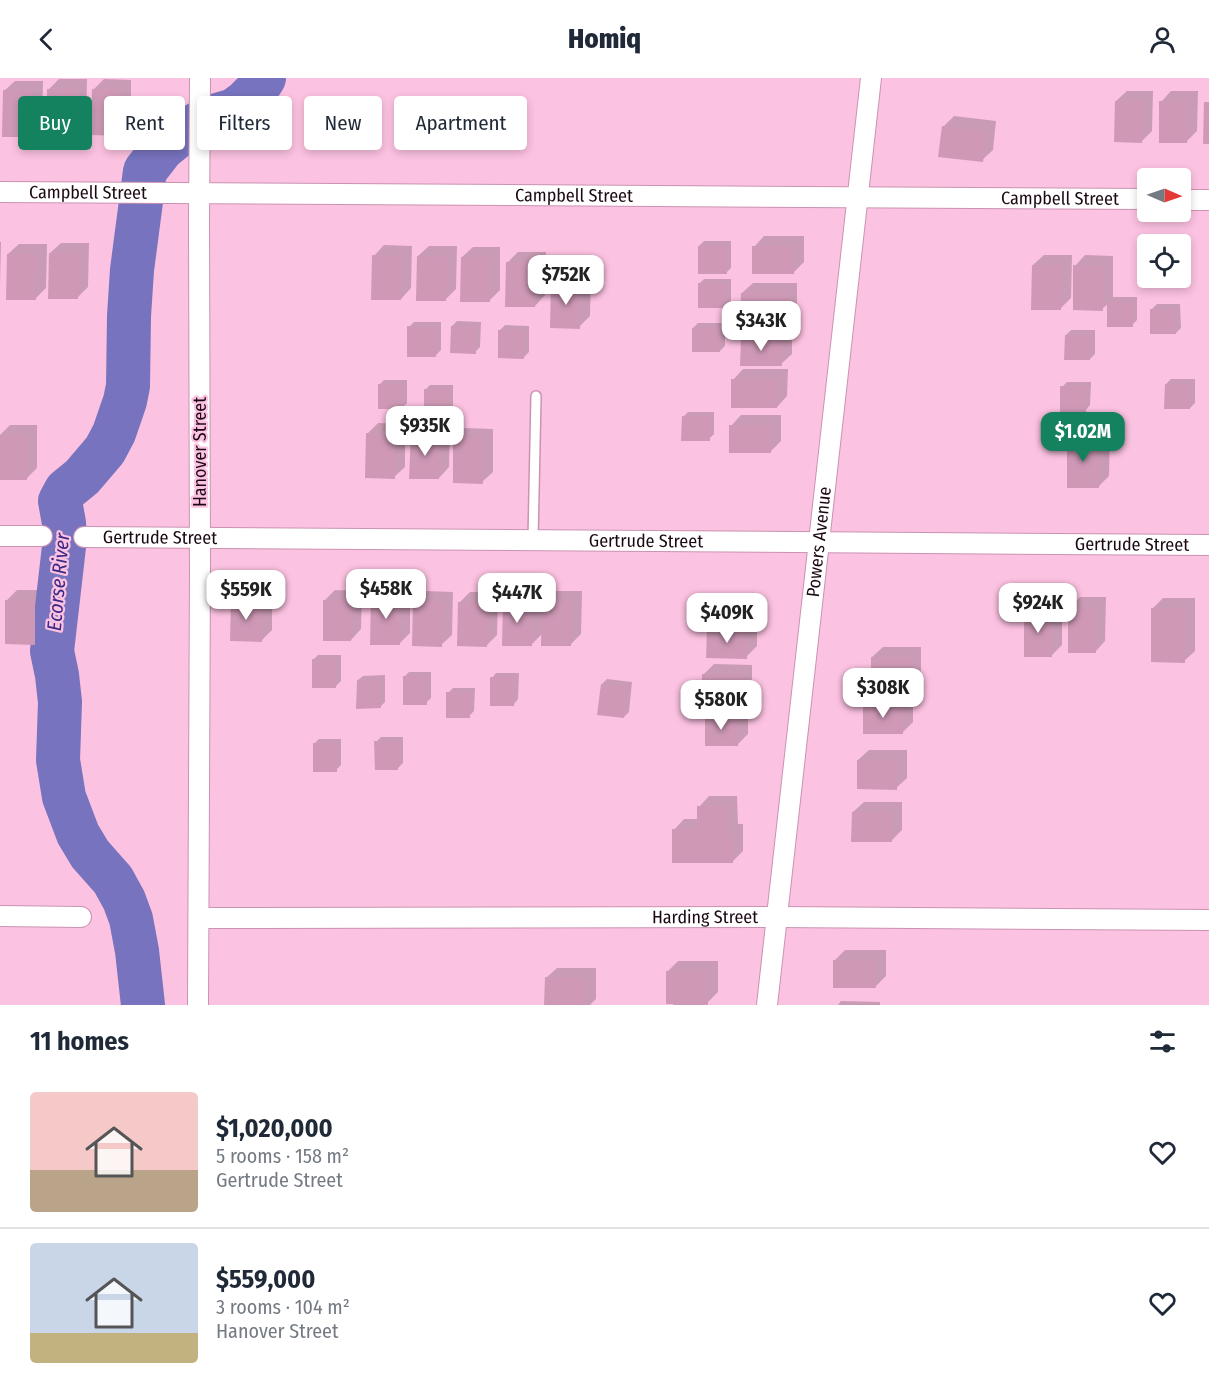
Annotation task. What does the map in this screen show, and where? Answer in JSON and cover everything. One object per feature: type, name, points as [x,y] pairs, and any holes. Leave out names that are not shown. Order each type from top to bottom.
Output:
[{"type":"street","name":"Powers Avenue","points":[[767,1005],[871,78]]},
{"type":"street","name":"Hanover Street","points":[[198,1005],[200,87]]},
{"type":"street","name":"Campbell Street","points":[[0,192],[1137,200]]},
{"type":"street","points":[[1191,200],[1209,200]]},
{"type":"street","points":[[0,536],[42,536]]},
{"type":"street","name":"Gertrude Street","points":[[84,537],[1209,545]]},
{"type":"street","points":[[0,916],[81,917]]},
{"type":"street","name":"Harding Street","points":[[199,918],[777,917],[1209,920]]},
{"type":"lane","points":[[532,540],[536,396]]},
{"type":"building","points":[[47,89],[77,89],[77,96],[47,96]]},
{"type":"building","points":[[92,89],[121,89],[121,96],[104,96],[104,135],[92,135]]},
{"type":"building","points":[[3,90],[33,91],[33,96],[18,96],[18,137],[2,137]]},
{"type":"building","points":[[1115,101],[1143,101],[1142,143],[1114,142]]},
{"type":"building","points":[[1159,101],[1188,101],[1187,143],[1159,143]]},
{"type":"building","points":[[1204,102],[1209,102],[1209,144],[1203,144]]},
{"type":"building","points":[[942,126],[987,131],[983,162],[938,157]]},
{"type":"building","points":[[726,245],[727,274],[698,274],[698,246]]},
{"type":"building","points":[[752,246],[794,246],[794,274],[752,274]]},
{"type":"building","points":[[49,253],[79,253],[78,299],[48,299]]},
{"type":"building","points":[[7,254],[37,254],[36,300],[6,300]]},
{"type":"building","points":[[372,255],[402,256],[401,300],[371,300]]},
{"type":"building","points":[[417,256],[447,256],[446,301],[416,301]]},
{"type":"building","points":[[461,257],[490,257],[490,302],[460,302]]},
{"type":"building","points":[[506,262],[536,262],[535,307],[505,307]]},
{"type":"building","points":[[1032,265],[1062,265],[1061,310],[1031,310]]},
{"type":"building","points":[[1073,265],[1103,266],[1103,311],[1073,310]]},
{"type":"building","points":[[551,283],[581,283],[580,329],[550,328]]},
{"type":"building","points":[[698,283],[726,283],[726,308],[698,308]]},
{"type":"building","points":[[741,293],[787,293],[787,322],[740,322]]},
{"type":"building","points":[[1107,301],[1133,301],[1133,327],[1107,327]]},
{"type":"building","points":[[1150,309],[1176,309],[1176,334],[1150,334]]},
{"type":"building","points":[[407,326],[437,327],[436,357],[407,357]]},
{"type":"building","points":[[451,326],[476,326],[476,354],[450,353]]},
{"type":"building","points":[[720,327],[720,352],[692,352],[692,328]]},
{"type":"building","points":[[498,330],[525,330],[524,359],[498,358]]},
{"type":"building","points":[[1065,335],[1090,335],[1090,360],[1064,360]]},
{"type":"building","points":[[741,337],[782,338],[782,366],[740,366]]},
{"type":"building","points":[[731,379],[778,379],[777,408],[731,408]]},
{"type":"building","points":[[378,384],[403,384],[403,409],[378,409]]},
{"type":"building","points":[[1165,384],[1190,384],[1190,409],[1164,409]]},
{"type":"building","points":[[1060,386],[1086,386],[1086,412],[1060,412]]},
{"type":"building","points":[[424,389],[449,389],[449,415],[424,415]]},
{"type":"building","points":[[682,416],[710,416],[710,441],[681,441]]},
{"type":"building","points":[[729,425],[771,425],[771,453],[729,453]]},
{"type":"building","points":[[366,433],[396,434],[395,479],[365,478]]},
{"type":"building","points":[[411,434],[440,434],[439,479],[409,479]]},
{"type":"building","points":[[0,435],[28,435],[27,480],[0,480]]},
{"type":"building","points":[[453,438],[483,439],[483,484],[453,483]]},
{"type":"building","points":[[1067,438],[1100,439],[1099,488],[1067,488]]},
{"type":"building","points":[[371,594],[401,594],[400,645],[370,645]]},
{"type":"building","points":[[5,600],[35,600],[35,645],[5,644]]},
{"type":"building","points":[[323,600],[352,600],[351,641],[323,641]]},
{"type":"building","points":[[231,601],[262,601],[262,642],[230,641]]},
{"type":"building","points":[[413,601],[443,602],[442,647],[412,646]]},
{"type":"building","points":[[503,601],[532,601],[532,646],[502,646]]},
{"type":"building","points":[[542,601],[572,601],[571,646],[541,646]]},
{"type":"building","points":[[458,602],[488,602],[487,647],[457,646]]},
{"type":"building","points":[[1068,607],[1096,607],[1096,653],[1068,653]]},
{"type":"building","points":[[1151,608],[1185,608],[1185,663],[1151,662]]},
{"type":"building","points":[[1024,611],[1052,611],[1052,657],[1024,657]]},
{"type":"building","points":[[707,628],[747,629],[747,659],[706,658]]},
{"type":"building","points":[[871,657],[911,657],[911,687],[871,687]]},
{"type":"building","points":[[312,659],[336,659],[336,688],[312,688]]},
{"type":"building","points":[[702,674],[742,675],[742,704],[701,704]]},
{"type":"building","points":[[403,676],[427,676],[427,705],[403,705]]},
{"type":"building","points":[[490,677],[514,677],[514,706],[490,706]]},
{"type":"building","points":[[357,680],[380,680],[381,708],[356,709]]},
{"type":"building","points":[[601,684],[628,687],[624,718],[597,715]]},
{"type":"building","points":[[446,692],[470,692],[470,718],[446,718]]},
{"type":"building","points":[[863,704],[903,704],[903,734],[863,734]]},
{"type":"building","points":[[705,716],[738,717],[738,746],[705,746]]},
{"type":"building","points":[[374,741],[399,741],[398,770],[375,770]]},
{"type":"building","points":[[313,743],[337,743],[337,772],[313,772]]},
{"type":"building","points":[[857,760],[897,760],[897,790],[857,789]]},
{"type":"building","points":[[697,806],[727,806],[728,834],[733,834],[733,863],[672,863],[672,829],[697,829]]},
{"type":"building","points":[[852,812],[892,812],[892,842],[851,842]]},
{"type":"building","points":[[833,960],[876,960],[876,988],[833,988]]},
{"type":"building","points":[[666,971],[708,971],[708,1005],[666,1004]]},
{"type":"building","points":[[545,977],[586,978],[586,1005],[544,1005]]},
{"type":"waterway","name":"Ecorse River","points":[[143,1005],[137,951],[131,919],[124,900],[113,880],[90,854],[78,834],[64,797],[58,760],[60,702],[52,651],[65,538],[60,501],[66,490],[82,477],[105,450],[114,433],[125,401],[128,386],[132,270],[145,171],[162,149],[184,131],[210,117],[234,110],[255,92],[264,78]]}]
